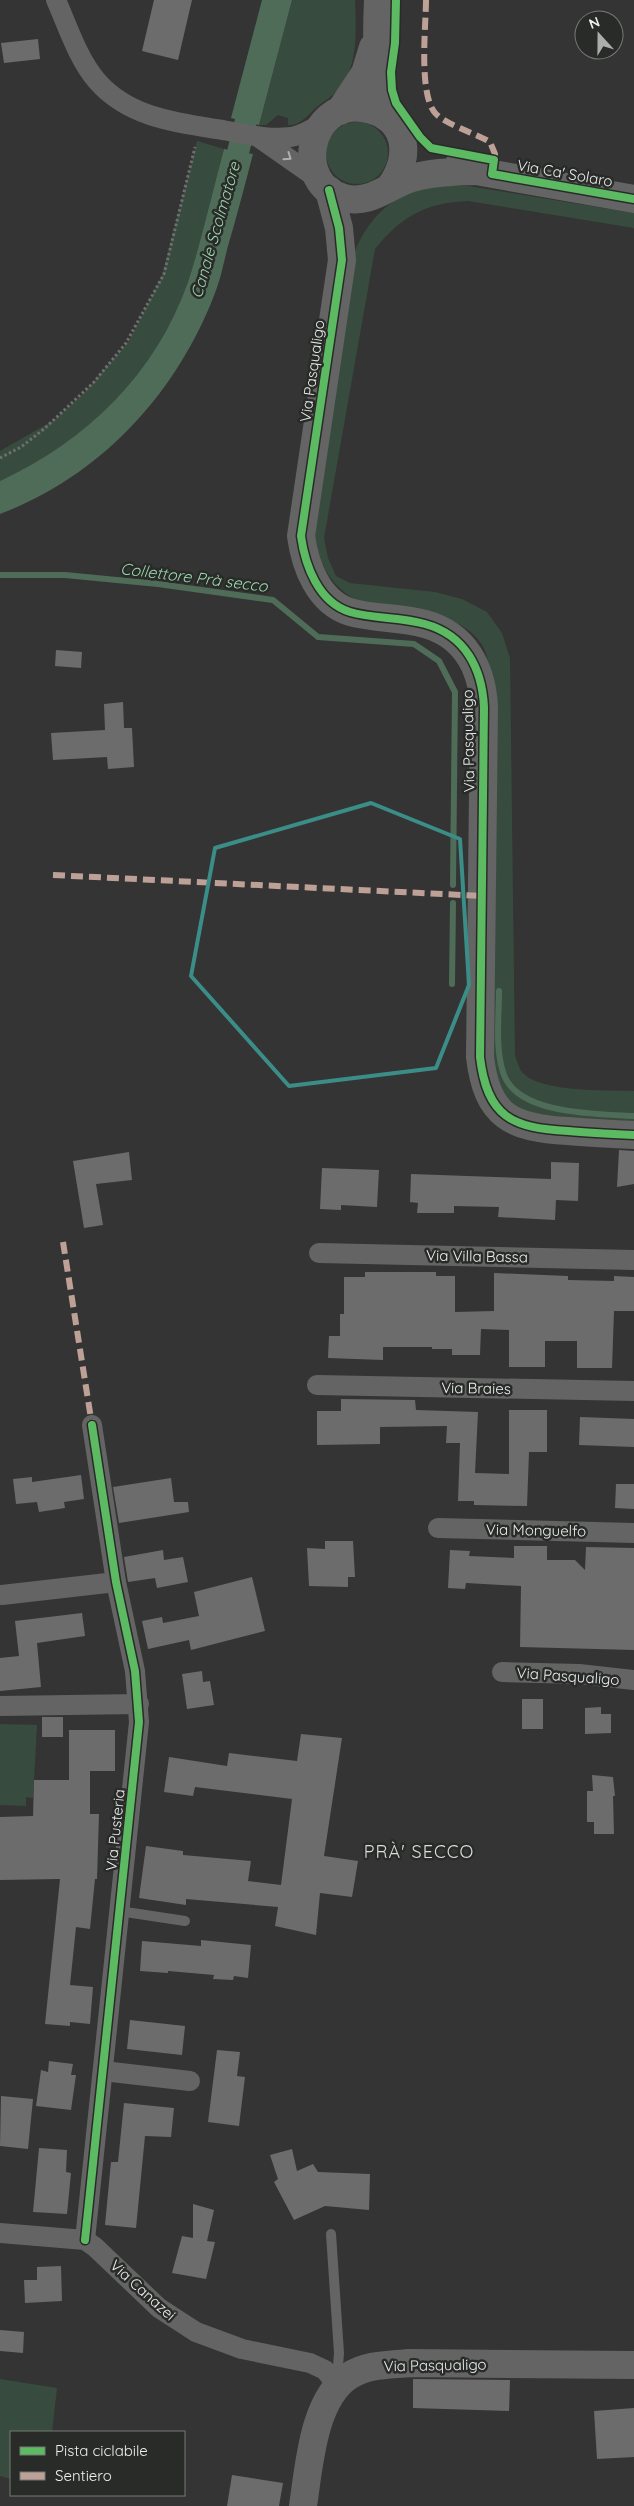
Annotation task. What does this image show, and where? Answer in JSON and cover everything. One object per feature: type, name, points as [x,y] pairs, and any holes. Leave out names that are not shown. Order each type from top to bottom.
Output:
[{"type":"street","name":"Via Ca' Solaro","points":[[56,0],[83,61],[98,82],[134,109],[158,118],[197,127],[258,136],[290,137],[303,134],[331,117],[356,107],[372,109],[386,117],[397,129],[404,144],[430,158],[634,199]]},
{"type":"street","name":"Via Ca' Solaro","points":[[378,0],[375,41],[377,71],[386,117]]},
{"type":"street","name":"Via Ca' Solaro","points":[[323,185],[312,164],[311,148],[316,132],[331,117],[365,73],[375,41]]},
{"type":"street","name":"Via Ca' Solaro","points":[[258,136],[343,198],[359,200],[382,192],[410,178],[434,172],[487,168]]},
{"type":"street","points":[[382,192],[399,175],[404,160],[404,144]]},
{"type":"street","name":"Via Pasqualigo","points":[[323,185],[339,228],[342,260],[301,536],[309,570],[318,586],[333,602],[349,612],[424,624],[444,631],[469,652],[477,668],[483,688],[484,707],[480,1057],[482,1078],[488,1095],[500,1112],[514,1122],[535,1129],[634,1136]]},
{"type":"street","name":"Via Pasqualigo","points":[[342,260],[364,213],[382,192]]},
{"type":"street","name":"Via Villa Bassa","points":[[319,1253],[634,1260]]},
{"type":"street","name":"Via Braies","points":[[317,1385],[634,1391]]},
{"type":"street","name":"Via Pusteria","points":[[85,2240],[138,1742],[138,1704],[135,1671],[116,1582],[92,1425]]},
{"type":"street","name":"Via Monguelfo","points":[[438,1528],[634,1532]]},
{"type":"street","points":[[2,1595],[116,1582]]},
{"type":"street","name":"Via Pasqualigo","points":[[502,1672],[579,1674],[634,1680]]},
{"type":"street","points":[[0,1706],[138,1704]]},
{"type":"street","points":[[103,2071],[190,2081]]},
{"type":"street","points":[[0,2233],[85,2240]]},
{"type":"street","name":"Via Canazei","points":[[85,2240],[95,2247],[159,2308],[190,2329],[242,2349],[310,2363],[325,2370],[337,2385]]},
{"type":"street","name":"Via Pasqualigo","points":[[304,2506],[312,2447],[327,2400],[337,2385],[351,2375],[374,2366],[409,2363],[634,2365]]},
{"type":"lane","points":[[120,1911],[185,1921]]},
{"type":"lane","points":[[331,2234],[339,2353],[337,2385]]},
{"type":"path","points":[[0,458],[21,447],[44,430],[94,382],[126,343],[164,274],[197,141],[197,127]]},
{"type":"highlighted area","points":[[371,803],[460,839],[469,985],[436,1068],[289,1086],[191,976],[215,848]]},
{"type":"shaded area","points":[[292,0],[355,0],[356,35],[350,71],[338,90],[301,122],[288,125],[288,118],[278,115],[266,125],[259,125]]},
{"type":"shaded area","points":[[357,122],[374,127],[379,131],[383,136],[388,153],[383,170],[379,175],[374,179],[357,184],[340,179],[335,175],[331,170],[326,153],[331,136],[335,131],[340,127]]},
{"type":"shaded area","points":[[197,141],[224,149],[188,282],[174,316],[157,347],[137,375],[89,425],[61,446],[0,481],[0,451],[54,420],[83,394],[129,341],[162,276]]},
{"type":"shaded area","points":[[443,185],[468,186],[634,213],[634,228],[468,201],[453,202],[427,208],[405,220],[385,238],[375,249],[324,538],[328,558],[336,576],[350,583],[435,592],[462,599],[487,612],[502,633],[510,658],[515,1056],[521,1071],[530,1078],[542,1083],[574,1089],[634,1091],[634,1125],[593,1123],[534,1116],[513,1105],[498,1085],[493,1074],[492,678],[486,653],[472,633],[460,624],[409,609],[360,602],[350,596],[334,583],[324,567],[313,536],[354,253],[369,226],[388,205],[412,192]]},
{"type":"shaded area","points":[[0,1724],[37,1725],[33,1798],[26,1797],[26,1806],[0,1805]]},
{"type":"shaded area","points":[[0,2379],[57,2388],[52,2431],[10,2431],[10,2479],[0,2476]]},
{"type":"water","points":[[262,0],[292,0],[259,125],[231,118]]},
{"type":"water","points":[[224,149],[253,154],[217,287],[199,330],[180,364],[157,397],[131,427],[102,454],[71,478],[37,498],[0,514],[0,481],[61,446],[89,425],[137,375],[157,347],[174,316],[188,282]]},
{"type":"building","points":[[154,0],[192,0],[178,60],[142,51]]},
{"type":"building","points":[[38,39],[40,59],[4,63],[1,43]]},
{"type":"building","points":[[56,650],[82,652],[81,668],[55,666]]},
{"type":"building","points":[[123,702],[124,728],[132,728],[134,767],[108,769],[107,757],[53,760],[51,733],[105,730],[104,704]]},
{"type":"building","points":[[619,1150],[634,1151],[634,1184],[617,1187]]},
{"type":"building","points":[[129,1152],[132,1180],[96,1184],[103,1225],[84,1228],[73,1161]]},
{"type":"building","points":[[551,1162],[579,1163],[578,1201],[556,1200],[555,1220],[498,1217],[499,1207],[454,1206],[454,1213],[417,1213],[418,1203],[410,1202],[411,1174],[551,1179]]},
{"type":"building","points":[[322,1168],[379,1170],[377,1207],[341,1205],[341,1210],[320,1209]]},
{"type":"building","points":[[365,1272],[436,1272],[436,1276],[455,1276],[455,1312],[494,1311],[494,1273],[568,1276],[568,1280],[614,1281],[614,1276],[634,1277],[634,1311],[614,1311],[612,1368],[577,1368],[577,1341],[545,1341],[545,1367],[509,1367],[509,1330],[481,1329],[480,1355],[452,1355],[452,1349],[432,1349],[432,1347],[383,1347],[383,1360],[328,1358],[329,1336],[340,1336],[340,1314],[344,1314],[344,1277],[365,1277]]},
{"type":"building","points":[[341,1399],[415,1400],[416,1410],[478,1412],[475,1473],[509,1474],[509,1410],[547,1410],[547,1452],[529,1452],[527,1506],[474,1505],[474,1501],[458,1501],[460,1443],[446,1443],[447,1426],[380,1427],[380,1444],[317,1445],[317,1411],[341,1411]]},
{"type":"building","points":[[580,1417],[634,1419],[634,1447],[579,1445]]},
{"type":"building","points":[[81,1475],[84,1499],[64,1502],[65,1508],[39,1512],[37,1502],[16,1504],[13,1479],[32,1477],[32,1482]]},
{"type":"building","points":[[171,1478],[174,1502],[188,1502],[189,1512],[119,1523],[113,1487]]},
{"type":"building","points":[[616,1484],[634,1484],[634,1509],[615,1508]]},
{"type":"building","points":[[325,1541],[353,1541],[355,1577],[348,1577],[348,1587],[309,1586],[307,1548],[325,1549]]},
{"type":"building","points":[[514,1546],[547,1546],[547,1560],[575,1560],[585,1570],[586,1547],[634,1548],[634,1650],[520,1647],[521,1586],[466,1583],[465,1589],[448,1588],[450,1550],[470,1551],[469,1556],[514,1558]]},
{"type":"building","points":[[163,1550],[164,1560],[183,1557],[188,1582],[157,1588],[155,1578],[128,1582],[124,1557]]},
{"type":"building","points":[[252,1577],[265,1631],[191,1650],[189,1640],[148,1649],[142,1621],[162,1617],[163,1623],[199,1616],[194,1592]]},
{"type":"building","points":[[82,1613],[85,1636],[37,1643],[41,1687],[0,1691],[0,1658],[19,1656],[15,1621]]},
{"type":"building","points":[[202,1671],[203,1682],[210,1681],[214,1705],[187,1709],[182,1674]]},
{"type":"building","points":[[522,1699],[543,1699],[543,1729],[522,1729]]},
{"type":"building","points":[[601,1707],[601,1714],[611,1714],[611,1733],[585,1734],[585,1708]]},
{"type":"building","points":[[42,1717],[63,1717],[63,1737],[42,1737]]},
{"type":"building","points":[[69,1730],[115,1730],[115,1771],[90,1771],[90,1814],[99,1814],[97,1879],[95,1879],[90,1929],[76,1927],[70,1985],[93,1987],[90,2024],[70,2022],[70,2026],[45,2024],[60,1879],[0,1880],[0,1817],[33,1816],[34,1780],[69,1780]]},
{"type":"building","points":[[301,1734],[342,1738],[324,1856],[358,1861],[352,1897],[320,1893],[316,1935],[275,1926],[278,1907],[186,1899],[186,1905],[139,1898],[146,1846],[183,1851],[183,1855],[251,1861],[248,1881],[281,1885],[292,1799],[195,1787],[193,1796],[164,1792],[169,1757],[227,1766],[229,1753],[297,1761]]},
{"type":"building","points":[[592,1775],[613,1777],[615,1796],[613,1796],[614,1834],[594,1834],[594,1822],[587,1822],[587,1791],[593,1791]]},
{"type":"building","points":[[201,1940],[251,1945],[248,1978],[234,1976],[233,1980],[213,1979],[214,1975],[168,1971],[168,1973],[140,1971],[142,1941],[201,1946]]},
{"type":"building","points":[[130,2020],[185,2026],[182,2055],[127,2049]]},
{"type":"building","points":[[217,2050],[240,2052],[237,2076],[245,2077],[239,2126],[208,2122]]},
{"type":"building","points":[[49,2061],[73,2064],[71,2075],[76,2075],[71,2110],[36,2106],[41,2070],[48,2072]]},
{"type":"building","points":[[1,2096],[33,2099],[28,2149],[0,2146]]},
{"type":"building","points":[[124,2103],[174,2108],[171,2137],[145,2136],[136,2228],[105,2225],[111,2162],[118,2162]]},
{"type":"building","points":[[39,2148],[67,2150],[66,2172],[71,2173],[67,2214],[33,2212]]},
{"type":"building","points":[[292,2149],[297,2171],[313,2164],[318,2172],[370,2174],[369,2210],[325,2206],[294,2220],[274,2182],[278,2179],[270,2155]]},
{"type":"building","points":[[193,2204],[214,2210],[207,2241],[215,2242],[206,2279],[172,2273],[182,2236],[193,2238]]},
{"type":"building","points":[[61,2266],[62,2301],[25,2303],[24,2280],[37,2280],[37,2267]]},
{"type":"building","points":[[0,2330],[24,2332],[23,2353],[0,2351]]},
{"type":"building","points":[[413,2379],[510,2380],[509,2411],[413,2408]]},
{"type":"building","points":[[634,2408],[634,2457],[597,2459],[594,2411]]},
{"type":"building","points":[[232,2475],[283,2483],[279,2506],[227,2506]]},
{"type":"waterway","name":"Canale Scolmatore","points":[[231,180],[253,93]]},
{"type":"waterway","name":"Collettore Prà secco","points":[[0,575],[65,575],[158,584],[273,600],[318,637],[414,644],[439,661],[455,692],[453,885]]},
{"type":"waterway","name":"Collettore Prà secco","points":[[452,984],[453,903]]},
{"type":"waterway","name":"Collettore Prà secco","points":[[499,991],[499,1052],[503,1072],[511,1086],[523,1097],[560,1109],[580,1113],[634,1116]]},
{"type":"marked path","points":[[426,0],[424,60],[430,105],[441,118],[490,142],[495,154],[494,160]]},
{"type":"marked path","points":[[53,875],[482,896]]},
{"type":"marked path","points":[[63,1242],[92,1425]]},
{"type":"cycle path","points":[[396,0],[395,43],[391,72],[392,90],[396,103],[420,137],[431,148],[494,160],[492,174],[634,199]]},
{"type":"cycle path","points":[[329,190],[339,228],[342,260],[301,536],[306,559],[321,591],[339,607],[359,614],[416,622],[439,629],[461,645],[469,655],[480,679],[484,707],[480,1057],[483,1077],[496,1106],[517,1122],[532,1127],[576,1132],[634,1135]]},
{"type":"cycle path","points":[[85,2240],[139,1722],[135,1671],[116,1582],[92,1425]]},
{"type":"district","name":"PRÀ' SECCO","points":[[419,1851]]}]
